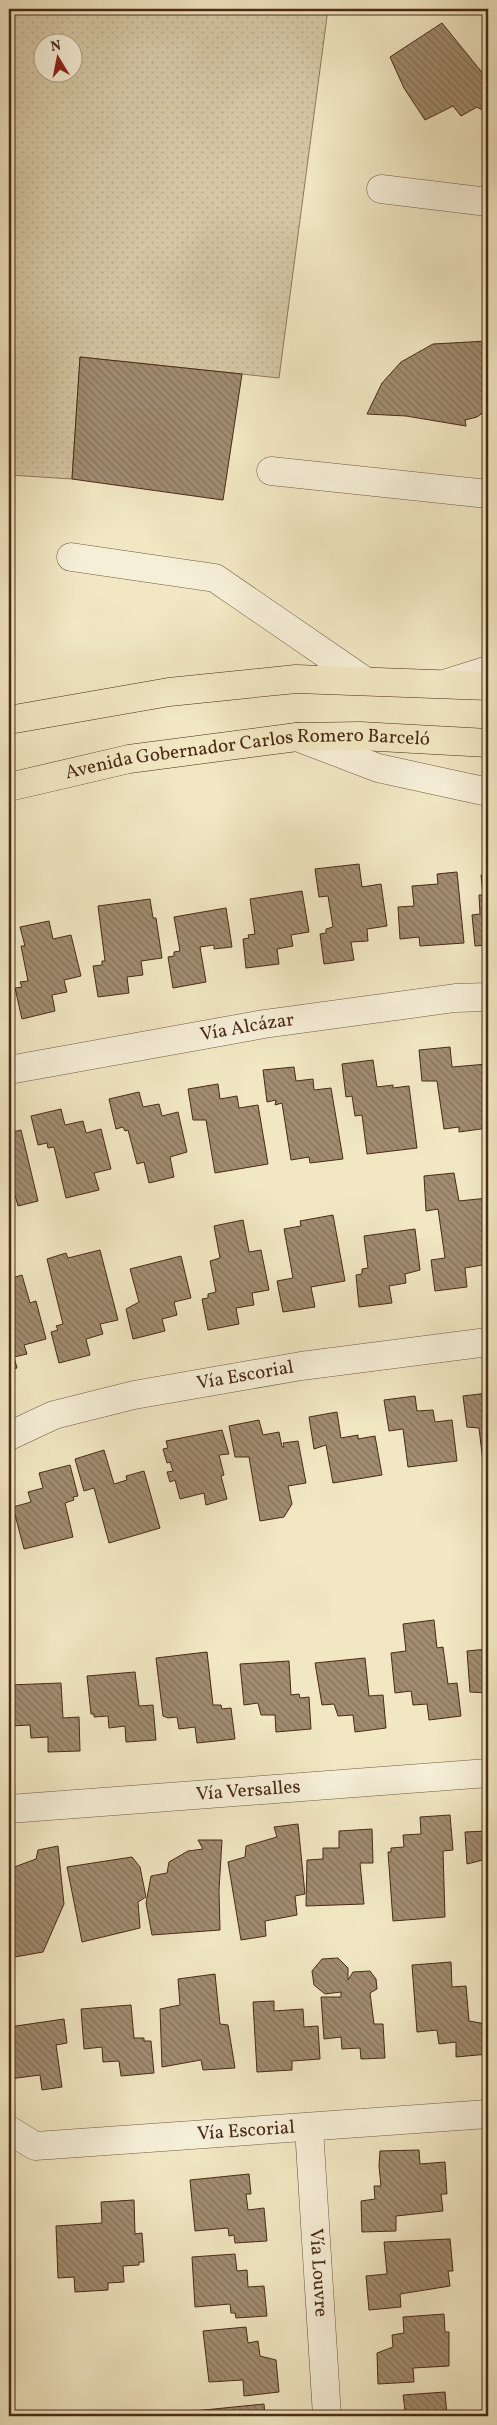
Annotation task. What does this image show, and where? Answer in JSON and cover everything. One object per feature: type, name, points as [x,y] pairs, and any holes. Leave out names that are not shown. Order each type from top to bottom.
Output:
[{"type":"main road","points":[[9,720],[169,692],[296,679],[488,686]]},
{"type":"main road","name":"Avenida Gobernador Carlos Romero Barceló","points":[[9,787],[129,759],[297,737],[360,736],[488,743]]},
{"type":"street","points":[[381,189],[488,202]]},
{"type":"street","points":[[271,471],[488,494]]},
{"type":"street","points":[[71,557],[215,578],[365,681]]},
{"type":"street","points":[[441,685],[488,670]]},
{"type":"street","points":[[297,737],[378,768],[488,792]]},
{"type":"street","name":"Vía Alcázar","points":[[9,1070],[264,1024],[454,998],[488,997]]},
{"type":"street","name":"Vía Escorial","points":[[9,1436],[54,1415],[134,1395],[301,1366],[488,1342]]},
{"type":"street","name":"Vía Versalles","points":[[9,1809],[488,1773]]},
{"type":"street","name":"Vía Escorial","points":[[9,2130],[35,2146],[488,2114]]},
{"type":"street","name":"Vía Louvre","points":[[309,2128],[327,2416]]},
{"type":"shaded area","points":[[9,9],[328,9],[279,378],[80,357],[72,479],[9,475]]},
{"type":"building","points":[[442,23],[488,80],[488,106],[482,110],[477,107],[461,116],[453,106],[425,120],[404,88],[390,57]]},
{"type":"building","points":[[488,341],[488,409],[477,417],[465,420],[466,426],[406,416],[367,414],[382,383],[401,362],[433,344]]},
{"type":"building","points":[[80,357],[242,374],[223,500],[72,479]]},
{"type":"building","points":[[359,864],[362,887],[381,884],[387,926],[367,929],[368,941],[351,942],[354,960],[324,964],[320,934],[326,933],[326,929],[333,927],[328,896],[319,897],[315,869]]},
{"type":"building","points":[[457,872],[464,943],[420,946],[419,937],[400,939],[398,907],[414,906],[412,886],[438,884],[437,874]]},
{"type":"building","points":[[481,875],[488,875],[488,945],[475,946],[472,915],[480,914],[479,895],[483,895]]},
{"type":"building","points":[[302,891],[309,932],[291,935],[293,946],[277,949],[279,964],[246,968],[243,939],[249,938],[248,935],[255,934],[250,899]]},
{"type":"building","points":[[150,899],[153,918],[156,918],[162,958],[141,961],[143,975],[127,977],[129,993],[98,997],[93,966],[102,965],[102,961],[105,961],[98,906]]},
{"type":"building","points":[[226,908],[232,947],[214,949],[214,945],[200,947],[206,982],[173,988],[168,957],[174,956],[174,952],[180,951],[174,917]]},
{"type":"building","points":[[49,921],[53,939],[71,935],[81,976],[64,980],[67,992],[52,995],[55,1011],[22,1019],[15,988],[22,987],[20,982],[28,981],[21,946],[25,946],[20,927]]},
{"type":"building","points":[[450,1047],[452,1067],[487,1064],[488,1128],[459,1132],[459,1127],[444,1129],[437,1081],[422,1081],[419,1050]]},
{"type":"building","points":[[373,1060],[377,1087],[409,1086],[417,1148],[367,1154],[362,1115],[355,1116],[352,1096],[346,1097],[342,1064]]},
{"type":"building","points":[[294,1067],[296,1081],[313,1079],[314,1090],[331,1088],[343,1159],[310,1163],[309,1157],[291,1160],[282,1103],[275,1105],[276,1100],[267,1102],[263,1070]]},
{"type":"building","points":[[218,1084],[220,1099],[237,1096],[239,1108],[258,1105],[268,1164],[215,1173],[206,1120],[193,1120],[188,1089]]},
{"type":"building","points":[[139,1092],[143,1107],[159,1104],[162,1116],[178,1112],[187,1152],[170,1157],[174,1177],[149,1183],[144,1162],[137,1164],[128,1130],[125,1131],[123,1127],[116,1129],[109,1099]]},
{"type":"building","points":[[61,1109],[65,1125],[83,1121],[86,1133],[101,1129],[111,1169],[94,1173],[99,1190],[66,1198],[54,1147],[48,1148],[47,1143],[38,1145],[31,1116]]},
{"type":"building","points":[[21,1130],[38,1201],[18,1206],[15,1195],[9,1196],[9,1133]]},
{"type":"building","points":[[454,1173],[459,1201],[488,1198],[488,1264],[465,1268],[467,1287],[435,1291],[431,1260],[445,1258],[438,1209],[426,1211],[424,1176]]},
{"type":"building","points":[[333,1215],[345,1281],[311,1287],[315,1307],[283,1312],[277,1281],[293,1278],[284,1229],[301,1226],[300,1221]]},
{"type":"building","points":[[243,1220],[249,1252],[261,1250],[269,1290],[252,1293],[254,1305],[236,1308],[239,1324],[208,1330],[202,1299],[208,1298],[208,1294],[216,1292],[210,1261],[220,1258],[214,1226]]},
{"type":"building","points":[[415,1229],[420,1270],[405,1274],[406,1283],[389,1286],[392,1303],[359,1307],[356,1275],[362,1274],[362,1269],[368,1268],[364,1236]]},
{"type":"building","points":[[100,1250],[118,1320],[100,1324],[103,1334],[86,1339],[90,1355],[59,1363],[51,1332],[58,1330],[56,1326],[63,1324],[47,1259],[66,1253],[68,1258]]},
{"type":"building","points":[[181,1256],[191,1298],[174,1302],[177,1315],[162,1319],[165,1331],[133,1339],[126,1309],[139,1302],[130,1269]]},
{"type":"building","points":[[22,1275],[30,1303],[36,1301],[46,1339],[24,1345],[27,1354],[14,1357],[17,1368],[9,1370],[9,1279]]},
{"type":"building","points":[[488,1393],[488,1479],[485,1479],[479,1428],[467,1427],[463,1396]]},
{"type":"building","points":[[415,1396],[417,1411],[433,1410],[435,1422],[452,1420],[457,1461],[408,1467],[403,1429],[389,1431],[384,1400]]},
{"type":"building","points":[[337,1412],[341,1438],[358,1435],[358,1439],[375,1436],[382,1475],[333,1483],[326,1445],[314,1449],[309,1417]]},
{"type":"building","points":[[259,1420],[263,1435],[279,1432],[282,1447],[284,1447],[283,1443],[298,1441],[306,1483],[288,1486],[292,1504],[284,1517],[260,1521],[249,1457],[235,1457],[229,1426]]},
{"type":"building","points":[[222,1430],[229,1454],[219,1455],[224,1475],[221,1476],[227,1499],[206,1505],[204,1493],[180,1499],[175,1480],[170,1482],[167,1472],[173,1471],[170,1462],[167,1463],[163,1449],[168,1448],[166,1441]]},
{"type":"building","points":[[104,1450],[114,1484],[127,1480],[126,1476],[144,1471],[160,1528],[109,1543],[94,1488],[84,1491],[75,1459]]},
{"type":"building","points":[[70,1465],[78,1496],[73,1497],[74,1500],[65,1503],[73,1537],[24,1549],[13,1507],[31,1502],[28,1492],[43,1488],[39,1473]]},
{"type":"building","points":[[434,1620],[437,1648],[443,1647],[448,1684],[457,1683],[461,1716],[429,1720],[427,1704],[413,1705],[411,1691],[395,1693],[391,1653],[406,1651],[403,1624]]},
{"type":"building","points":[[488,1649],[488,1693],[470,1692],[467,1651]]},
{"type":"building","points":[[207,1652],[213,1705],[221,1705],[222,1709],[231,1708],[235,1739],[197,1743],[195,1727],[179,1729],[177,1717],[168,1718],[163,1716],[156,1658]]},
{"type":"building","points":[[365,1658],[369,1696],[383,1695],[386,1728],[355,1732],[353,1715],[338,1716],[334,1704],[322,1705],[315,1663]]},
{"type":"building","points":[[289,1661],[291,1695],[299,1694],[300,1698],[309,1697],[311,1729],[276,1732],[275,1715],[261,1715],[258,1703],[244,1705],[240,1664]]},
{"type":"building","points":[[135,1672],[139,1706],[153,1705],[156,1740],[126,1742],[125,1726],[109,1728],[108,1716],[94,1717],[94,1714],[91,1714],[87,1676]]},
{"type":"building","points":[[61,1683],[63,1718],[79,1717],[80,1751],[48,1752],[48,1737],[31,1738],[30,1725],[11,1726],[9,1685]]},
{"type":"building","points":[[450,1815],[453,1850],[443,1851],[445,1917],[393,1921],[388,1852],[391,1852],[391,1848],[404,1847],[403,1835],[421,1834],[420,1817]]},
{"type":"building","points":[[298,1824],[305,1894],[295,1896],[297,1915],[265,1921],[266,1936],[241,1940],[228,1862],[245,1857],[246,1846],[277,1837],[274,1827]]},
{"type":"building","points":[[372,1829],[373,1863],[360,1863],[364,1904],[306,1906],[307,1860],[323,1859],[323,1848],[339,1848],[339,1831]]},
{"type":"building","points":[[488,1831],[488,1899],[486,1899],[483,1860],[467,1864],[465,1832]]},
{"type":"building","points":[[198,1840],[222,1840],[219,1890],[220,1930],[152,1935],[146,1903],[151,1876],[167,1873],[169,1862],[188,1851],[203,1849]]},
{"type":"building","points":[[58,1846],[64,1904],[43,1952],[9,1958],[9,1869],[36,1859],[38,1850]]},
{"type":"building","points":[[132,1857],[140,1867],[146,1897],[138,1902],[140,1928],[82,1942],[67,1867]]},
{"type":"building","points":[[338,1958],[348,1968],[348,1980],[353,1972],[370,1971],[376,1979],[377,1989],[370,1993],[374,2024],[383,2024],[385,2058],[361,2059],[360,2048],[342,2049],[341,2037],[324,2039],[321,1997],[341,1997],[341,1992],[325,1994],[314,1985],[312,1971],[322,1959]]},
{"type":"building","points":[[451,1962],[452,1987],[466,1986],[469,2021],[486,2024],[488,2054],[456,2057],[456,2042],[439,2044],[437,2030],[417,2032],[412,1965]]},
{"type":"building","points":[[215,1974],[220,2024],[228,2025],[235,2068],[203,2070],[201,2060],[162,2067],[160,2009],[180,2005],[178,1979]]},
{"type":"building","points":[[274,2001],[274,2011],[303,2009],[304,2027],[318,2026],[320,2059],[292,2061],[292,2070],[257,2072],[253,2002]]},
{"type":"building","points":[[131,2005],[134,2038],[144,2038],[144,2041],[151,2041],[154,2073],[121,2076],[119,2061],[103,2062],[102,2047],[84,2049],[81,2009]]},
{"type":"building","points":[[64,2019],[67,2043],[56,2045],[62,2087],[42,2090],[40,2075],[9,2079],[9,2027]]},
{"type":"building","points":[[419,2150],[420,2164],[445,2162],[447,2194],[441,2194],[443,2211],[396,2216],[396,2231],[362,2232],[361,2201],[375,2199],[374,2186],[381,2186],[380,2151]]},
{"type":"building","points":[[249,2174],[251,2194],[246,2194],[248,2210],[264,2208],[267,2241],[235,2243],[234,2235],[229,2236],[228,2228],[195,2231],[190,2180]]},
{"type":"building","points":[[134,2200],[135,2234],[142,2233],[144,2262],[139,2262],[139,2265],[123,2266],[124,2282],[108,2283],[108,2290],[75,2292],[74,2277],[58,2278],[56,2226],[102,2223],[101,2202]]},
{"type":"building","points":[[450,2239],[453,2271],[448,2271],[450,2286],[400,2294],[401,2307],[369,2310],[366,2276],[387,2274],[384,2242]]},
{"type":"building","points":[[235,2254],[237,2271],[247,2270],[248,2287],[264,2286],[267,2316],[236,2318],[235,2313],[231,2313],[230,2304],[195,2307],[192,2257]]},
{"type":"building","points":[[444,2314],[445,2332],[449,2332],[449,2366],[413,2368],[414,2382],[378,2384],[377,2353],[393,2347],[392,2335],[404,2333],[403,2317]]},
{"type":"building","points":[[246,2327],[248,2343],[258,2341],[260,2356],[276,2360],[279,2392],[244,2396],[243,2380],[209,2382],[203,2331]]},
{"type":"building","points":[[445,2392],[447,2416],[393,2416],[393,2412],[405,2410],[403,2395]]},
{"type":"building","points":[[264,2404],[265,2416],[184,2416],[184,2412]]}]
